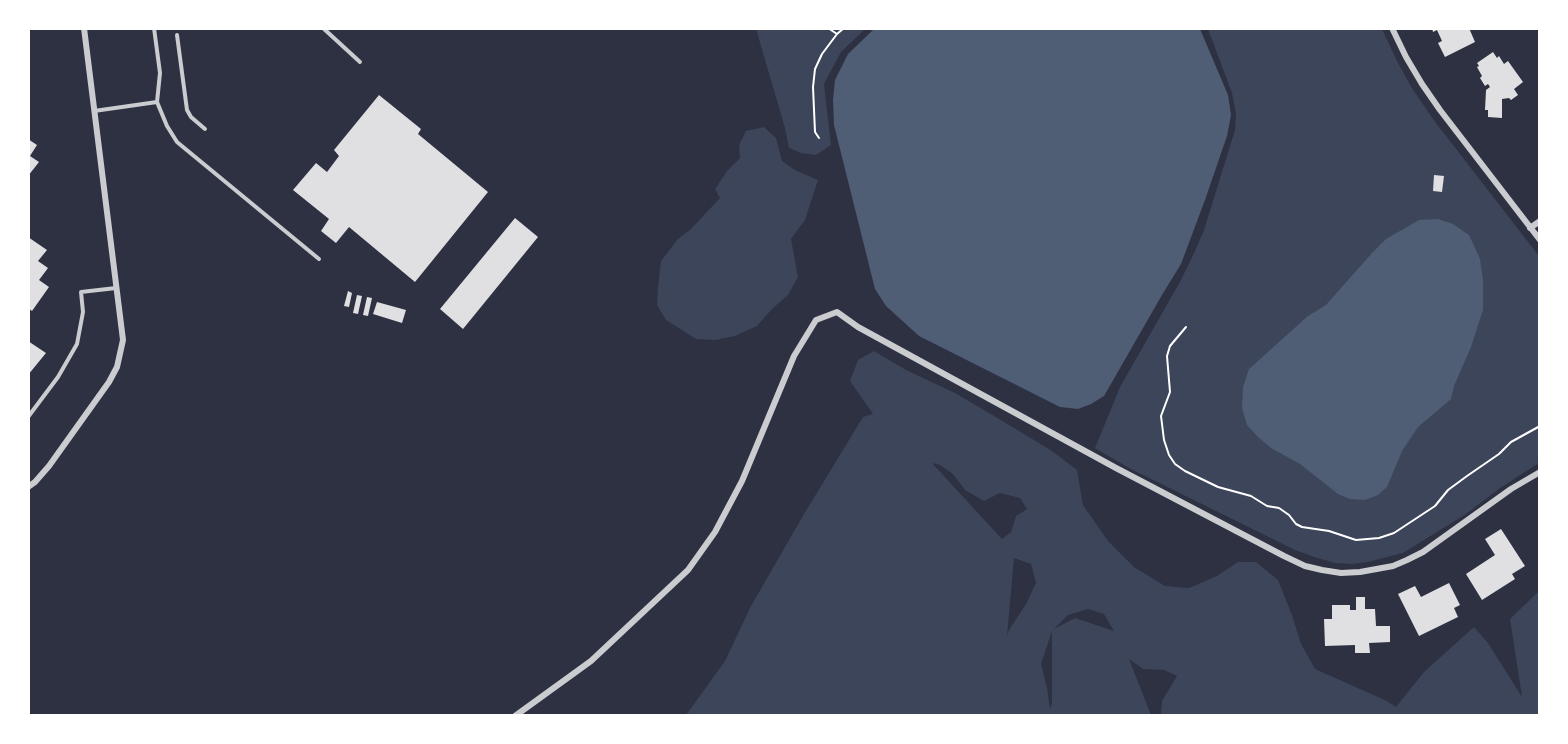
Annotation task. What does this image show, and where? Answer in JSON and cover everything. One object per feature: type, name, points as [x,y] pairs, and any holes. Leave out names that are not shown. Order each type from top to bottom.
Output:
[{"type":"street","points":[[28,487],[49,466],[109,382],[117,367],[123,340],[84,28]]},
{"type":"street","points":[[1392,28],[1406,57],[1428,92],[1539,240]]},
{"type":"street","points":[[1530,228],[1539,220]]},
{"type":"street","points":[[515,716],[591,661],[688,570],[716,532],[742,482],[794,356],[816,320],[837,312],[858,327],[1116,468],[1284,556],[1305,566],[1322,570],[1341,573],[1360,572],[1393,566],[1407,560],[1423,552],[1511,489],[1539,472]]},
{"type":"lane","points":[[154,28],[160,72],[157,102],[177,142],[319,259]]},
{"type":"lane","points":[[323,28],[360,62]]},
{"type":"lane","points":[[177,35],[187,110],[191,117],[205,129]]},
{"type":"lane","points":[[94,111],[157,102]]},
{"type":"lane","points":[[28,417],[58,377],[76,344],[83,312],[81,292],[117,288]]},
{"type":"path","points":[[828,28],[837,34]]},
{"type":"path","points":[[819,138],[815,132],[813,87],[815,69],[822,54],[844,28]]},
{"type":"path","points":[[1186,327],[1170,346],[1167,356],[1170,392],[1161,416],[1164,440],[1169,455],[1175,464],[1185,471],[1218,487],[1251,496],[1267,506],[1280,508],[1302,527],[1329,531],[1356,540],[1379,538],[1394,532],[1435,506],[1448,490],[1499,454],[1511,442],[1539,426]]},
{"type":"shaded area","points":[[756,29],[865,29],[841,52],[824,84],[831,145],[816,155],[801,153],[789,148]]},
{"type":"shaded area","points":[[874,29],[1200,29],[1228,95],[1231,115],[1227,136],[1181,264],[1104,396],[1091,404],[1078,409],[1060,407],[919,336],[886,306],[875,289],[834,125],[833,100],[835,80],[848,54]]},
{"type":"shaded area","points":[[1208,29],[1382,29],[1413,90],[1539,256],[1539,463],[1500,488],[1466,514],[1403,553],[1352,564],[1335,563],[1314,557],[1295,550],[1129,468],[1095,448],[1120,387],[1194,253],[1204,230],[1235,130],[1236,114],[1232,93]]},
{"type":"shaded area","points":[[764,127],[776,138],[782,161],[795,170],[818,180],[805,220],[791,239],[798,277],[788,295],[757,326],[735,336],[715,340],[696,339],[666,320],[657,305],[661,261],[678,239],[691,229],[720,198],[715,189],[727,171],[740,158],[739,145],[746,131]]},
{"type":"shaded area","points":[[1438,219],[1453,224],[1469,235],[1480,259],[1483,310],[1451,399],[1418,427],[1402,451],[1387,487],[1378,495],[1365,500],[1350,499],[1338,494],[1300,464],[1271,448],[1258,437],[1247,425],[1242,408],[1243,387],[1249,369],[1308,316],[1326,305],[1386,239],[1419,220]]},
{"type":"shaded area","points":[[874,351],[906,370],[955,393],[1052,451],[1077,470],[1083,505],[1108,541],[1134,567],[1165,586],[1189,588],[1217,576],[1238,562],[1256,562],[1278,580],[1301,644],[1315,669],[1396,707],[1424,672],[1474,627],[1488,643],[1522,697],[1510,619],[1539,591],[1539,715],[1161,715],[1162,701],[1177,676],[1164,670],[1143,669],[1129,659],[1151,715],[686,715],[725,661],[751,606],[863,417],[873,414],[850,381],[858,360]],"holes":[[[932,463],[940,465],[953,474],[965,490],[984,501],[1000,493],[1020,498],[1027,509],[1016,516],[1011,532],[1002,539]],[[1014,558],[1031,564],[1036,583],[1007,636]],[[1088,609],[1104,614],[1114,631],[1075,618],[1054,629],[1068,615]],[[1052,631],[1052,703],[1050,709],[1041,664]]]},
{"type":"building","points":[[1432,28],[1469,28],[1475,42],[1445,57],[1438,43],[1442,41],[1437,30],[1433,32]]},
{"type":"building","points":[[1493,52],[1504,64],[1508,61],[1523,82],[1514,89],[1518,95],[1511,100],[1502,99],[1502,118],[1488,117],[1488,110],[1485,110],[1486,90],[1490,87],[1488,84],[1485,86],[1477,67],[1479,66],[1477,63]]},
{"type":"building","points":[[379,95],[421,129],[418,134],[488,192],[415,282],[349,227],[336,243],[321,231],[329,219],[293,190],[316,163],[327,172],[339,156],[334,150]]},
{"type":"building","points":[[28,139],[37,145],[30,156],[39,162],[28,176]]},
{"type":"building","points":[[1434,175],[1444,176],[1442,192],[1433,191]]},
{"type":"building","points":[[515,218],[538,237],[463,329],[440,309]]},
{"type":"building","points":[[28,237],[47,250],[38,261],[48,268],[39,280],[49,287],[32,311],[28,308]]},
{"type":"building","points":[[348,291],[352,293],[349,307],[344,306]]},
{"type":"building","points":[[357,295],[362,296],[358,314],[353,313]]},
{"type":"building","points":[[367,297],[372,298],[368,316],[363,315]]},
{"type":"building","points":[[377,302],[406,310],[402,323],[373,314]]},
{"type":"building","points":[[28,341],[46,353],[28,375]]},
{"type":"building","points":[[1501,529],[1525,566],[1512,574],[1515,579],[1482,600],[1466,574],[1495,555],[1485,539]]},
{"type":"building","points":[[1449,583],[1460,605],[1454,608],[1458,617],[1419,636],[1398,594],[1415,586],[1421,597]]},
{"type":"building","points":[[1356,597],[1365,597],[1365,609],[1375,609],[1376,626],[1390,626],[1390,642],[1369,643],[1370,653],[1355,653],[1355,645],[1325,646],[1324,619],[1332,619],[1332,605],[1350,605],[1350,610],[1356,610]]}]
